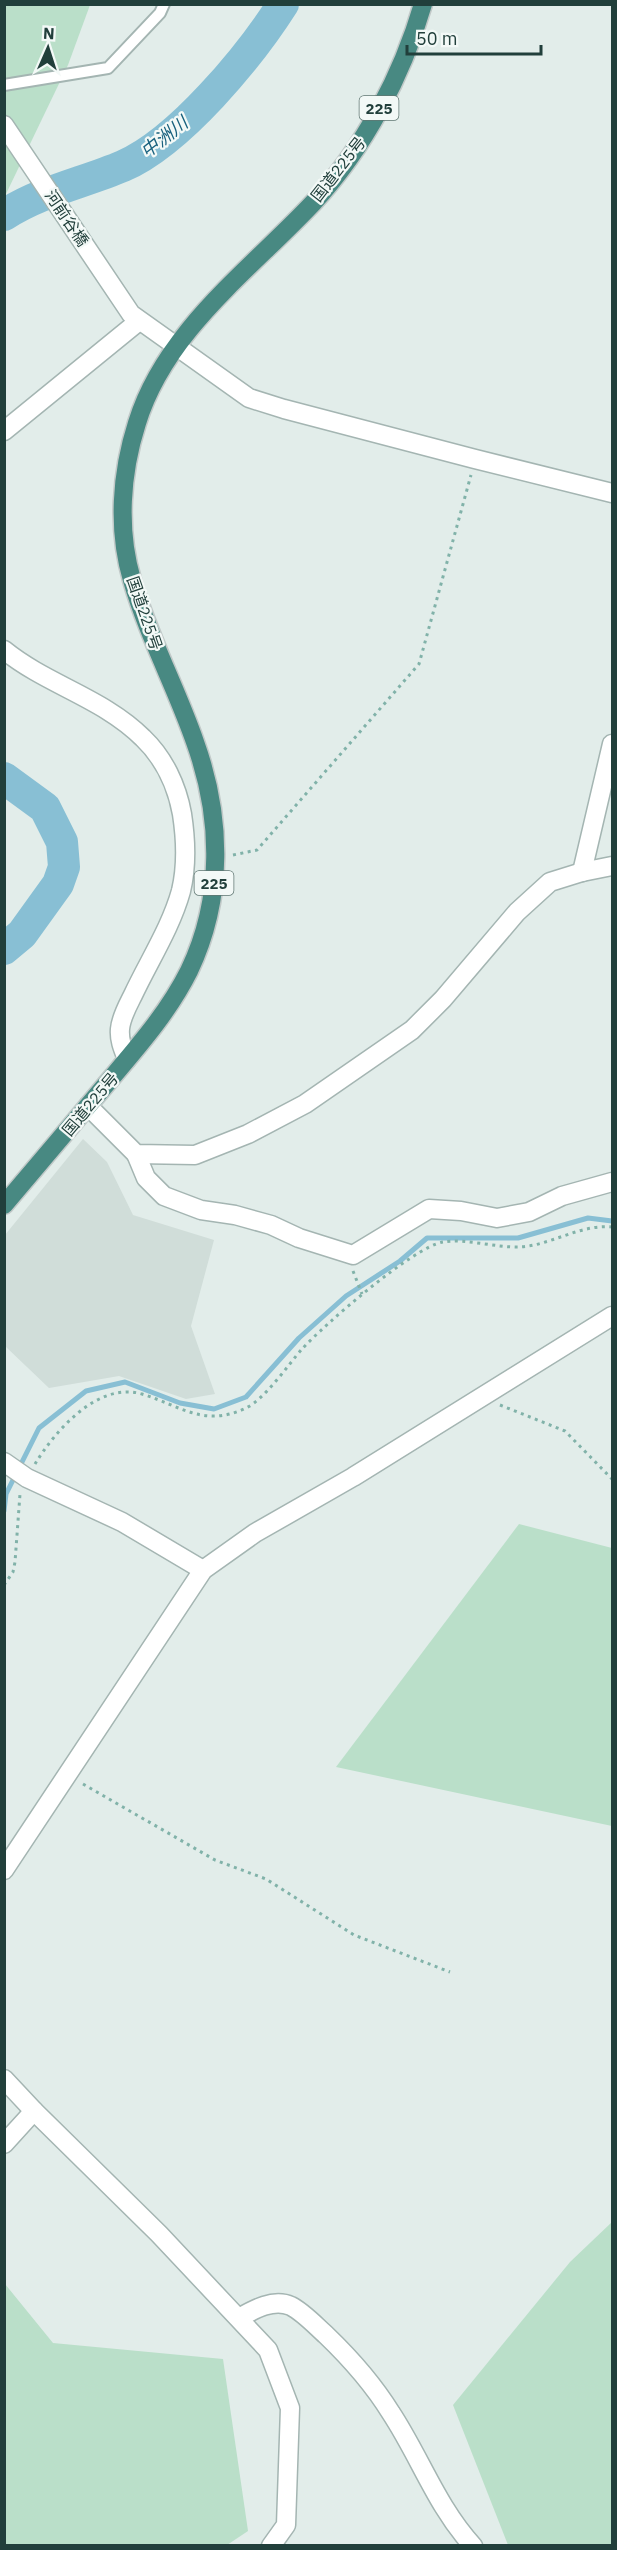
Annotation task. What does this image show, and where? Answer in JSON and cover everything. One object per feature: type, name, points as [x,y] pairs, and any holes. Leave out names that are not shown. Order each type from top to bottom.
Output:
[{"type":"highway","name":"国道225号","points":[[4,1205],[154,1027],[189,970],[207,923],[217,858],[215,819],[207,780],[195,741],[148,630],[131,577],[122,507],[125,476],[137,422],[146,396],[176,347],[210,306],[315,201],[347,160],[371,126],[414,38],[423,4]]},
{"type":"street","name":"河前谷橋","points":[[4,125],[131,314],[249,398],[612,493]]},
{"type":"street","points":[[4,431],[139,321]]},
{"type":"street","points":[[4,650],[20,663],[106,707],[144,738],[167,768],[180,805],[186,855],[180,893],[167,926],[124,1014],[120,1028],[120,1042],[128,1059]]},
{"type":"street","points":[[582,872],[612,744]]},
{"type":"street","points":[[136,1154],[195,1155],[248,1134],[305,1104],[412,1030],[443,999],[517,912],[550,882],[612,866]]},
{"type":"street","points":[[88,1106],[136,1154],[146,1178],[164,1196],[201,1210],[235,1215],[271,1225],[299,1238],[353,1255],[429,1209],[461,1211],[497,1218],[529,1212],[562,1196],[612,1182]]},
{"type":"street","points":[[4,1870],[203,1570],[255,1533],[353,1477],[612,1317]]},
{"type":"street","points":[[15,1469],[122,1522],[203,1570]]},
{"type":"street","points":[[4,2079],[159,2234],[268,2350],[290,2408],[286,2525],[271,2546]]},
{"type":"street","points":[[4,2144],[34,2111]]},
{"type":"street","points":[[239,2318],[258,2307],[270,2304],[290,2305],[316,2325],[351,2359],[391,2413],[442,2506],[473,2546]]},
{"type":"lane","points":[[4,85],[108,68],[160,13],[164,4]]},
{"type":"path","points":[[217,858],[257,850],[419,664],[475,459]]},
{"type":"path","points":[[4,1585],[13,1572],[15,1562],[20,1496],[15,1469],[47,1444],[73,1415],[108,1396],[124,1392],[140,1394],[192,1414],[222,1417],[248,1407],[312,1338],[363,1294],[420,1252],[442,1242],[521,1246],[597,1225],[612,1227]]},
{"type":"path","points":[[353,1255],[352,1268],[363,1294]]},
{"type":"path","points":[[482,1398],[565,1431],[612,1479]]},
{"type":"path","points":[[68,1775],[174,1834],[215,1860],[267,1879],[354,1935],[450,1972]]},
{"type":"shaded area","points":[[83,1139],[107,1162],[133,1215],[214,1240],[191,1326],[215,1394],[186,1399],[119,1376],[49,1388],[5,1346],[5,1235]]},
{"type":"green space","points":[[5,5],[90,5],[68,65],[5,196]]},
{"type":"green space","points":[[519,1524],[612,1548],[612,1826],[336,1767]]},
{"type":"green space","points":[[612,2222],[612,2545],[508,2545],[453,2405],[570,2262]]},
{"type":"green space","points":[[5,2284],[53,2343],[223,2359],[248,2531],[227,2545],[5,2545]]},
{"type":"waterway","name":"中洲川","points":[[4,215],[47,193],[123,166],[167,138],[190,118],[233,72],[283,4]]},
{"type":"waterway","name":"中洲川","points":[[4,778],[45,808],[62,842],[64,867],[58,884],[22,934],[4,949]]},
{"type":"waterway","points":[[4,1511],[6,1494],[39,1428],[86,1391],[125,1382],[180,1403],[214,1409],[246,1397],[299,1338],[346,1296],[400,1261],[427,1238],[518,1238],[588,1218],[612,1221]]}]
